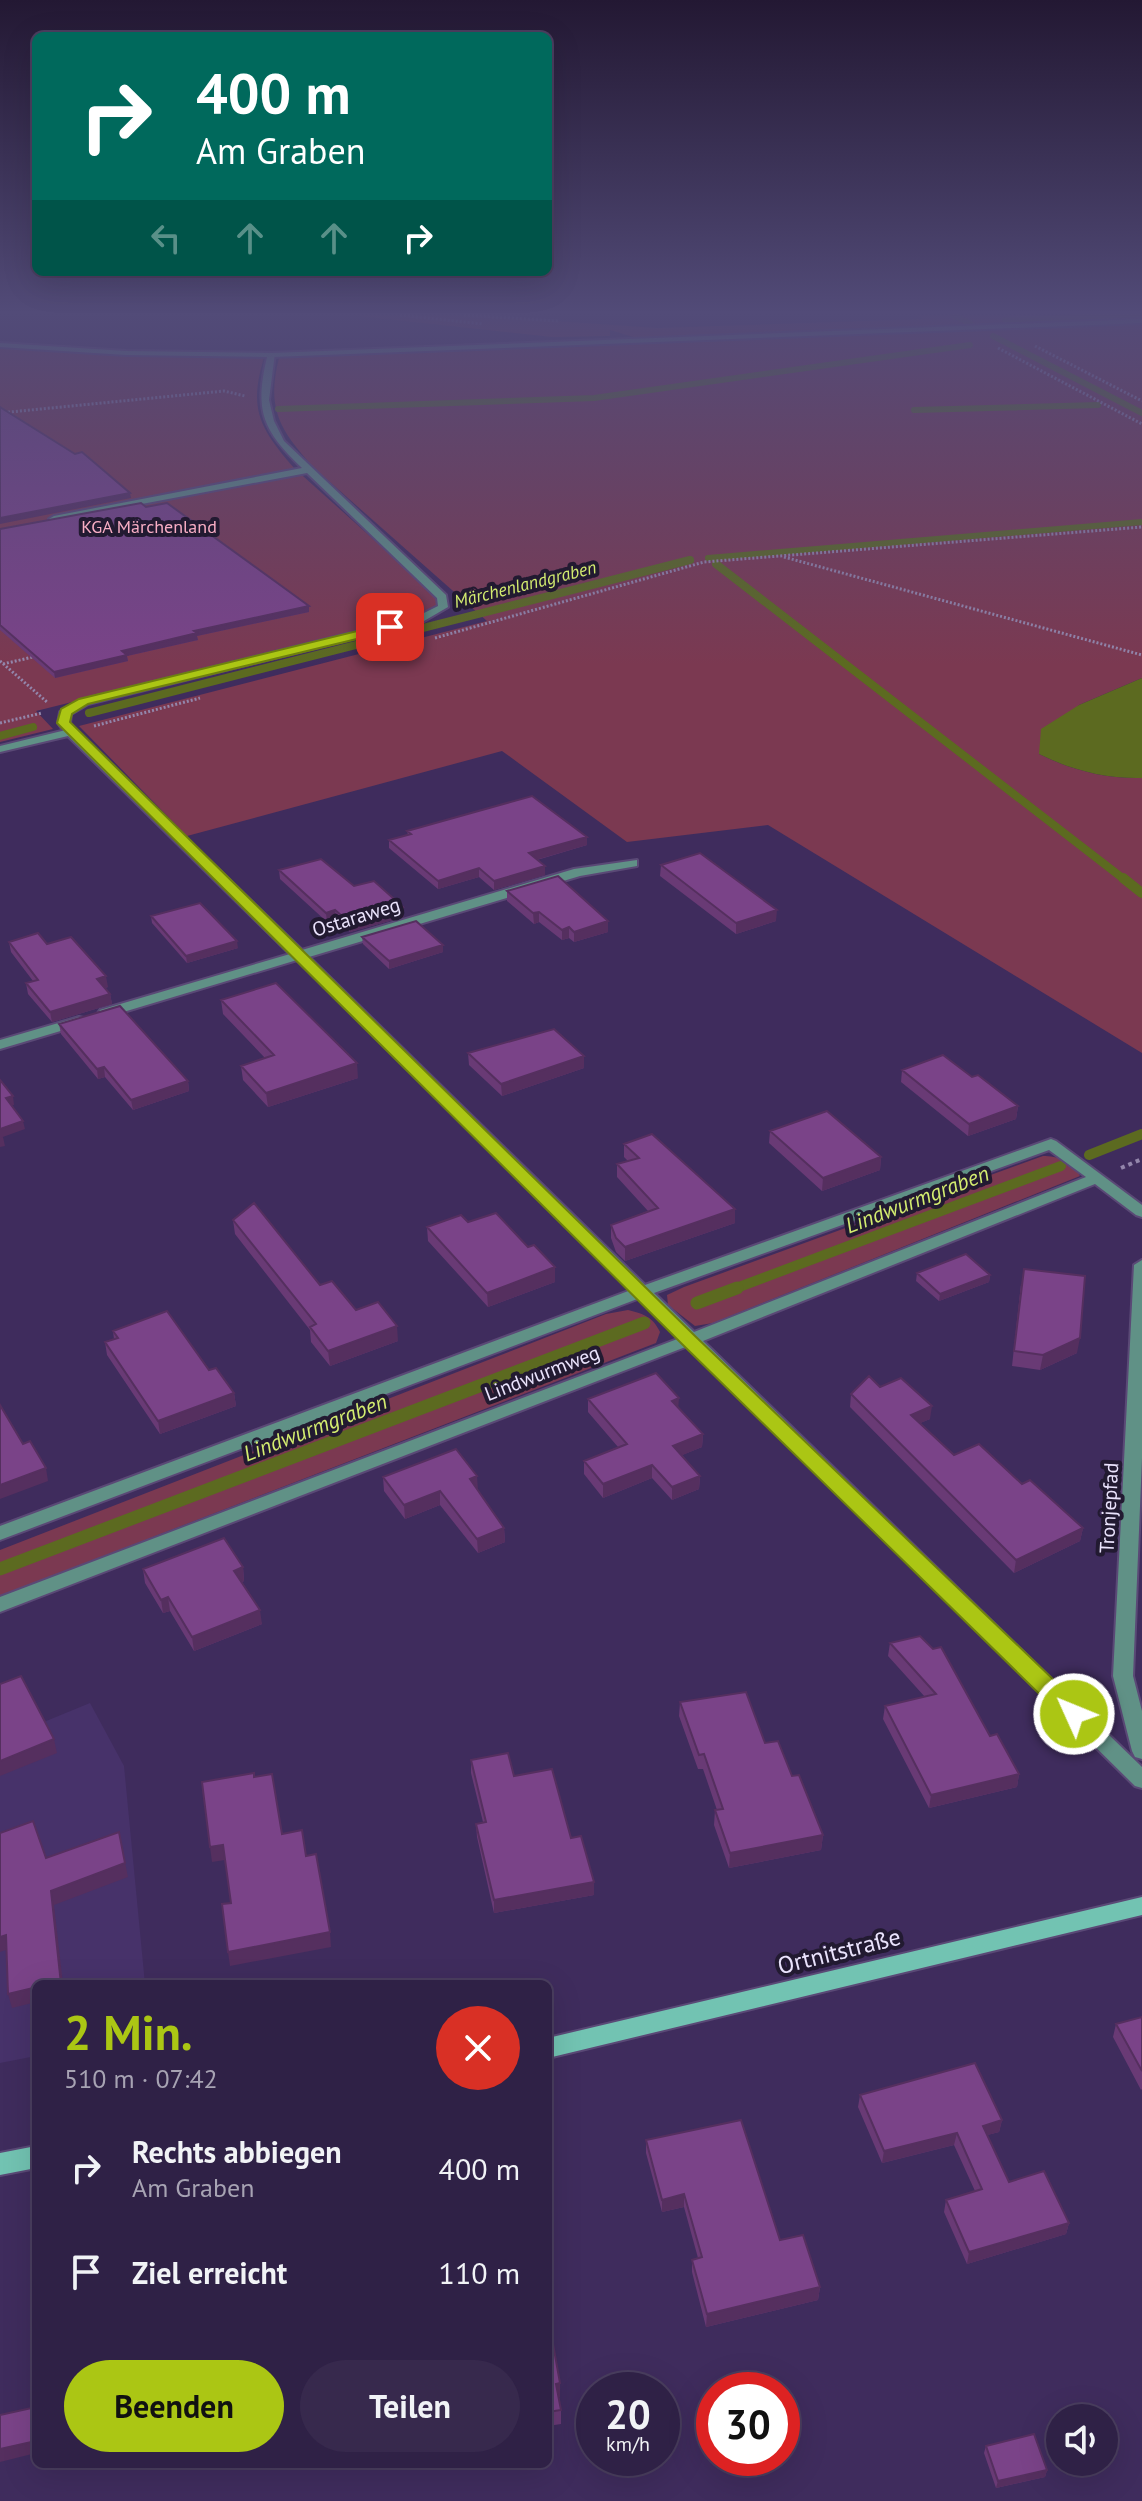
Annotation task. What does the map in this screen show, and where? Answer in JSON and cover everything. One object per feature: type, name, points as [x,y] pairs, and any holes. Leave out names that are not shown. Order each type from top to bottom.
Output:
[{"type":"street","points":[[274,432],[307,470],[442,597],[443,607],[420,619],[84,702],[66,712],[64,723],[689,1340],[1142,1780]]},
{"type":"street","points":[[47,521],[307,470]]},
{"type":"street","points":[[0,749],[70,732]]},
{"type":"street","name":"Ostaraweg","points":[[0,1045],[578,872],[633,863]]},
{"type":"street","name":"Lindwurmweg","points":[[0,1533],[593,1310],[1051,1144],[1097,1178]]},
{"type":"street","points":[[1097,1178],[1142,1212]]},
{"type":"street","name":"Lindwurmweg","points":[[0,1605],[689,1340],[1097,1178]]},
{"type":"street","name":"Tronjepfad","points":[[1142,1265],[1123,1676],[1142,1751]]},
{"type":"street","name":"Ortnitstraße","points":[[552,2047],[1142,1906]]},
{"type":"street","points":[[0,2164],[32,2158]]},
{"type":"path","points":[[425,641],[704,562],[1142,527]]},
{"type":"path","points":[[778,556],[1140,654],[1142,647]]},
{"type":"path","points":[[1,662],[47,653]]},
{"type":"path","points":[[1,662],[49,704],[66,712]]},
{"type":"path","points":[[70,732],[209,696]]},
{"type":"shaded area","points":[[1142,678],[1142,778],[1089,772],[1039,754],[1041,729],[1079,705]]},
{"type":"shaded area","points":[[90,1703],[124,1766],[145,1980],[32,1980],[32,2057],[0,2063],[0,1740]]},
{"type":"green space","name":"KGA Märchenland","points":[[0,432],[267,432],[294,468],[450,608],[36,711],[53,729],[0,742]]},
{"type":"green space","points":[[286,432],[1142,432],[1142,678],[1079,705],[1039,754],[1089,772],[1142,778],[1142,1053],[768,825],[627,842],[502,751],[187,836],[79,726],[487,621],[314,468]]},
{"type":"green space","points":[[1043,1156],[1064,1160],[1080,1176],[713,1323],[695,1326],[668,1305],[667,1295],[684,1287]]},
{"type":"green space","points":[[628,1310],[654,1323],[660,1332],[656,1343],[0,1596],[0,1550],[606,1314]]},
{"type":"building","points":[[0,432],[39,432],[75,454],[82,452],[130,493],[0,518]]},
{"type":"building","points":[[141,503],[146,507],[167,503],[309,606],[194,631],[197,633],[122,651],[127,655],[54,672],[0,625],[0,529]]},
{"type":"building","points":[[532,796],[587,837],[529,853],[545,866],[494,881],[479,868],[438,881],[389,840],[411,834],[407,831]]},
{"type":"building","points":[[700,853],[777,910],[736,923],[661,865]]},
{"type":"building","points":[[321,859],[354,886],[374,881],[403,907],[350,923],[335,910],[326,913],[279,870]]},
{"type":"building","points":[[558,876],[608,921],[574,932],[569,927],[562,930],[539,912],[533,913],[507,891]]},
{"type":"building","points":[[200,903],[237,941],[186,956],[151,916]]},
{"type":"building","points":[[416,921],[443,945],[389,961],[362,937]]},
{"type":"building","points":[[38,933],[47,944],[71,937],[106,976],[97,979],[110,994],[50,1012],[26,983],[38,980],[9,942]]},
{"type":"building","points":[[276,983],[357,1063],[266,1093],[241,1066],[274,1055],[221,1000]]},
{"type":"building","points":[[120,1006],[188,1081],[131,1100],[104,1067],[97,1069],[59,1024]]},
{"type":"building","points":[[554,1029],[584,1056],[501,1084],[468,1053]]},
{"type":"building","points":[[943,1055],[972,1077],[978,1075],[1018,1106],[969,1124],[902,1070]]},
{"type":"building","points":[[0,1080],[13,1096],[6,1098],[23,1121],[0,1129]]},
{"type":"building","points":[[827,1111],[881,1157],[823,1178],[770,1131]]},
{"type":"building","points":[[652,1134],[735,1209],[625,1247],[616,1238],[611,1225],[658,1208],[617,1164],[639,1158],[624,1144]]},
{"type":"building","points":[[254,1203],[320,1285],[332,1281],[356,1310],[378,1302],[397,1326],[328,1351],[310,1327],[316,1324],[233,1220]]},
{"type":"building","points":[[496,1213],[528,1247],[534,1245],[555,1267],[487,1293],[427,1227],[461,1215],[468,1222]]},
{"type":"building","points":[[966,1254],[990,1275],[940,1294],[917,1273]]},
{"type":"building","points":[[1024,1269],[1085,1276],[1080,1338],[1043,1355],[1014,1351]]},
{"type":"building","points":[[167,1311],[209,1370],[216,1368],[234,1393],[158,1421],[105,1342],[118,1338],[113,1331]]},
{"type":"building","points":[[656,1373],[679,1398],[672,1401],[703,1434],[673,1446],[700,1476],[672,1487],[652,1465],[603,1484],[584,1461],[627,1444],[588,1399]]},
{"type":"building","points":[[869,1376],[880,1387],[901,1378],[932,1406],[911,1415],[954,1455],[979,1444],[1022,1484],[1030,1480],[1083,1528],[1016,1560],[851,1394]]},
{"type":"building","points":[[0,1405],[23,1444],[30,1441],[46,1468],[0,1485]]},
{"type":"building","points":[[456,1449],[477,1476],[470,1479],[504,1528],[477,1539],[440,1491],[404,1505],[383,1477]]},
{"type":"building","points":[[224,1538],[243,1567],[234,1571],[260,1610],[192,1637],[168,1597],[161,1600],[143,1569]]},
{"type":"building","points":[[920,1636],[933,1649],[941,1647],[990,1736],[997,1734],[1019,1774],[931,1795],[885,1706],[936,1694],[890,1643]]},
{"type":"building","points":[[21,1676],[54,1739],[0,1761],[0,1684]]},
{"type":"building","points":[[746,1692],[765,1743],[778,1741],[792,1776],[799,1775],[823,1835],[730,1853],[715,1810],[723,1809],[704,1754],[699,1755],[680,1702]]},
{"type":"building","points":[[508,1753],[514,1776],[552,1769],[571,1838],[581,1836],[594,1882],[494,1900],[476,1824],[486,1822],[471,1760]]},
{"type":"building","points":[[254,1773],[254,1777],[272,1774],[282,1834],[302,1830],[306,1856],[316,1854],[330,1932],[228,1952],[222,1904],[231,1903],[223,1845],[210,1847],[202,1782]]},
{"type":"building","points":[[33,1821],[46,1858],[119,1832],[125,1863],[51,1891],[61,1980],[32,1980],[32,1988],[8,1994],[6,1935],[0,1937],[0,1833]]},
{"type":"building","points":[[1142,2017],[1142,2071],[1116,2024]]},
{"type":"building","points":[[975,2063],[1002,2120],[983,2126],[1009,2182],[1044,2171],[1069,2223],[969,2252],[946,2200],[982,2189],[957,2133],[884,2151],[860,2095]]},
{"type":"building","points":[[741,2120],[780,2240],[803,2235],[820,2287],[707,2314],[692,2260],[702,2257],[684,2194],[662,2200],[646,2140]]},
{"type":"building","points":[[552,2338],[560,2383],[556,2384],[561,2410],[552,2411]]},
{"type":"building","points":[[32,2408],[32,2442],[0,2449],[0,2415]]},
{"type":"building","points":[[1034,2434],[1046,2470],[998,2481],[986,2446]]},
{"type":"waterway","name":"Märchenlandgraben","points":[[708,558],[1142,522]]},
{"type":"waterway","name":"Märchenlandgraben","points":[[683,562],[690,560]]},
{"type":"waterway","name":"Märchenlandgraben","points":[[683,562],[691,560]]},
{"type":"waterway","name":"Märchenlandgraben","points":[[89,713],[683,562]]},
{"type":"waterway","points":[[716,564],[1125,880]]},
{"type":"waterway","name":"Märchenlandgraben","points":[[0,736],[33,727]]},
{"type":"waterway","points":[[1123,878],[1142,893]]},
{"type":"waterway","name":"Lindwurmgraben","points":[[1089,1155],[1142,1134]]},
{"type":"waterway","name":"Lindwurmgraben","points":[[731,1290],[1061,1166]]},
{"type":"waterway","name":"Lindwurmgraben","points":[[697,1303],[737,1288]]},
{"type":"waterway","name":"Lindwurmgraben","points":[[0,1569],[644,1323]]},
{"type":"route","points":[[390,627],[84,702],[66,712],[64,723],[689,1340],[1074,1714]]}]
